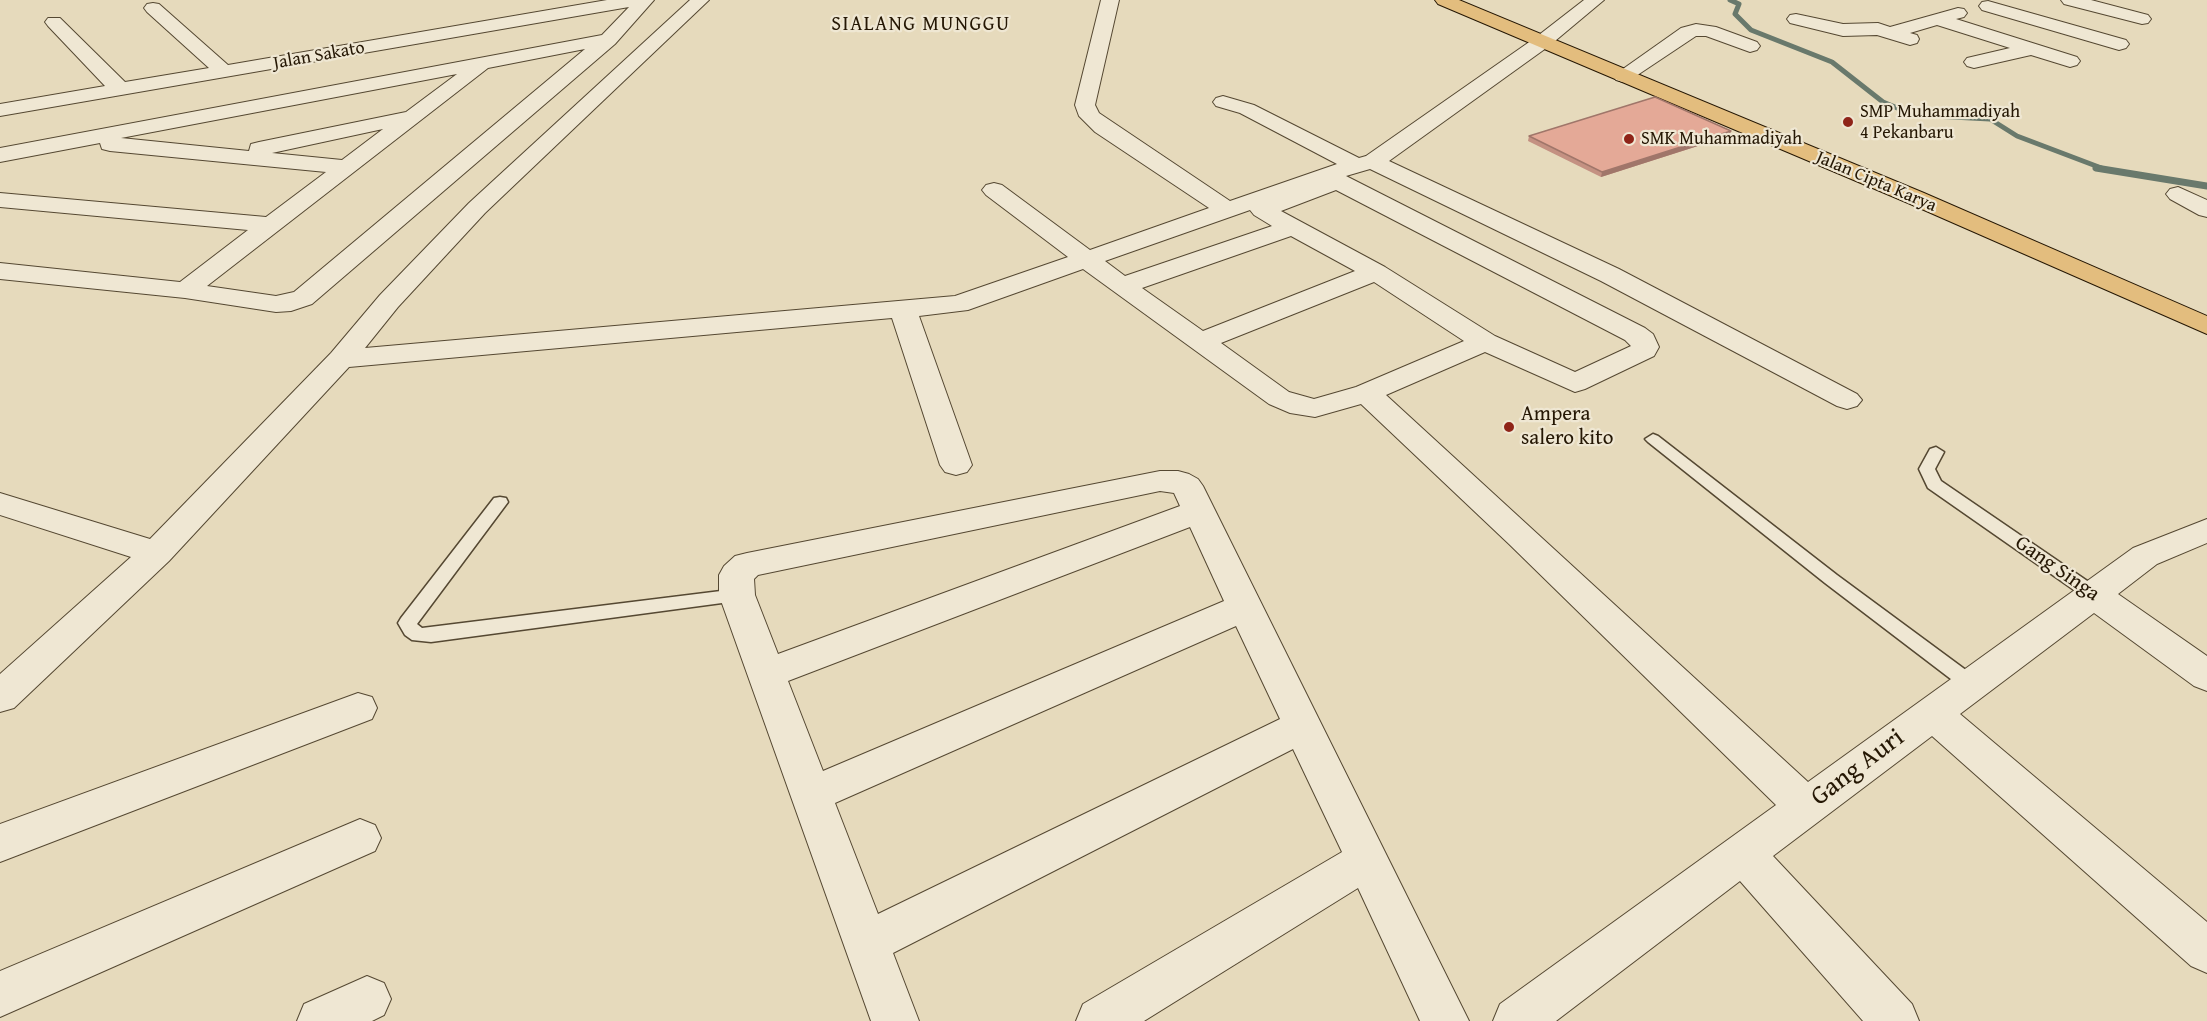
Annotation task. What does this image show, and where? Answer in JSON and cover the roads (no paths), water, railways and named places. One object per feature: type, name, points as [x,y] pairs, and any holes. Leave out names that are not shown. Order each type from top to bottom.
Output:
[{"type":"main road","name":"Jalan Cipta Karya","points":[[1444,0],[1926,202],[2207,326]]},
{"type":"street","name":"Jalan Sakato","points":[[0,110],[638,0]]},
{"type":"street","points":[[0,271],[185,290],[276,304],[291,303],[303,298],[608,40],[645,0]]},
{"type":"street","points":[[0,697],[157,553],[341,359],[389,301],[477,208],[700,0]]},
{"type":"street","points":[[1110,0],[1085,105],[1090,116],[1228,210]]},
{"type":"street","points":[[341,359],[959,304],[1365,164],[1542,42],[1595,0]]},
{"type":"street","points":[[1892,32],[2013,0]]},
{"type":"street","points":[[2070,0],[2142,19]]},
{"type":"street","points":[[1988,6],[2119,44]]},
{"type":"street","points":[[153,8],[225,72]]},
{"type":"street","points":[[1796,19],[1843,30],[1868,28],[1892,32],[1910,39]]},
{"type":"street","points":[[1937,19],[2070,61]]},
{"type":"street","points":[[54,22],[121,90]]},
{"type":"street","points":[[1623,76],[1688,32],[1696,30],[1709,31],[1750,46]]},
{"type":"street","points":[[0,155],[608,40]]},
{"type":"street","points":[[1974,63],[2031,49]]},
{"type":"street","points":[[185,290],[484,63]]},
{"type":"street","points":[[1223,102],[1247,109],[1610,275],[1847,400]]},
{"type":"street","points":[[227,156],[416,115]]},
{"type":"street","points":[[73,141],[347,167]]},
{"type":"street","points":[[1337,181],[1635,334],[1643,340],[1646,347],[1575,383],[1485,342],[1376,272],[1292,227],[1262,210],[1337,181]]},
{"type":"street","points":[[994,190],[1199,342],[1279,398],[1301,407],[1316,408],[1366,393],[1485,342]]},
{"type":"street","points":[[2178,194],[2207,210]]},
{"type":"street","points":[[0,200],[271,225]]},
{"type":"street","points":[[1122,286],[1292,227]]},
{"type":"street","points":[[1199,342],[1376,272]]},
{"type":"street","points":[[903,310],[956,465]]},
{"type":"street","points":[[1366,393],[1521,536],[1806,807]]},
{"type":"street","points":[[895,1021],[737,595],[736,575],[747,565],[1160,481],[1178,481],[1187,486],[1445,1021]]},
{"type":"street","points":[[0,504],[157,553]]},
{"type":"street","points":[[766,674],[1199,511]]},
{"type":"street","name":"Gang Auri","points":[[1517,1021],[2145,555],[2207,530]]},
{"type":"street","name":"Gang Singa","points":[[2093,594],[2207,676]]},
{"type":"street","points":[[811,795],[1245,607]]},
{"type":"street","points":[[0,843],[358,708]]},
{"type":"street","points":[[1932,713],[2207,951]]},
{"type":"street","points":[[866,944],[1303,726]]},
{"type":"street","points":[[0,994],[360,838]]},
{"type":"street","points":[[1743,854],[1895,1021]]},
{"type":"street","points":[[1100,1021],[1367,860]]},
{"type":"street","points":[[321,1021],[367,999]]},
{"type":"lane","points":[[1653,439],[1831,579],[1971,684]]},
{"type":"lane","name":"Gang Singa","points":[[1936,452],[1927,468],[1934,484],[2093,594]]},
{"type":"lane","points":[[500,502],[407,623],[411,630],[418,634],[431,635],[737,595]]},
{"type":"waterway","points":[[1730,0],[1739,4],[1735,14],[1751,30],[1832,62],[1883,102],[1914,115],[1990,119],[2017,136],[2104,169]]},
{"type":"waterway","points":[[2096,168],[2207,186]]},
{"type":"place","name":"SMP Muhammadiyah 4 Pekanbaru","points":[[1848,122]]},
{"type":"place","name":"SMK Muhammadiyah","points":[[1629,139]]},
{"type":"place","name":"Ampera salero kito","points":[[1509,427]]},
{"type":"district","name":"SIALANG MUNGGU","points":[[921,25]]}]
